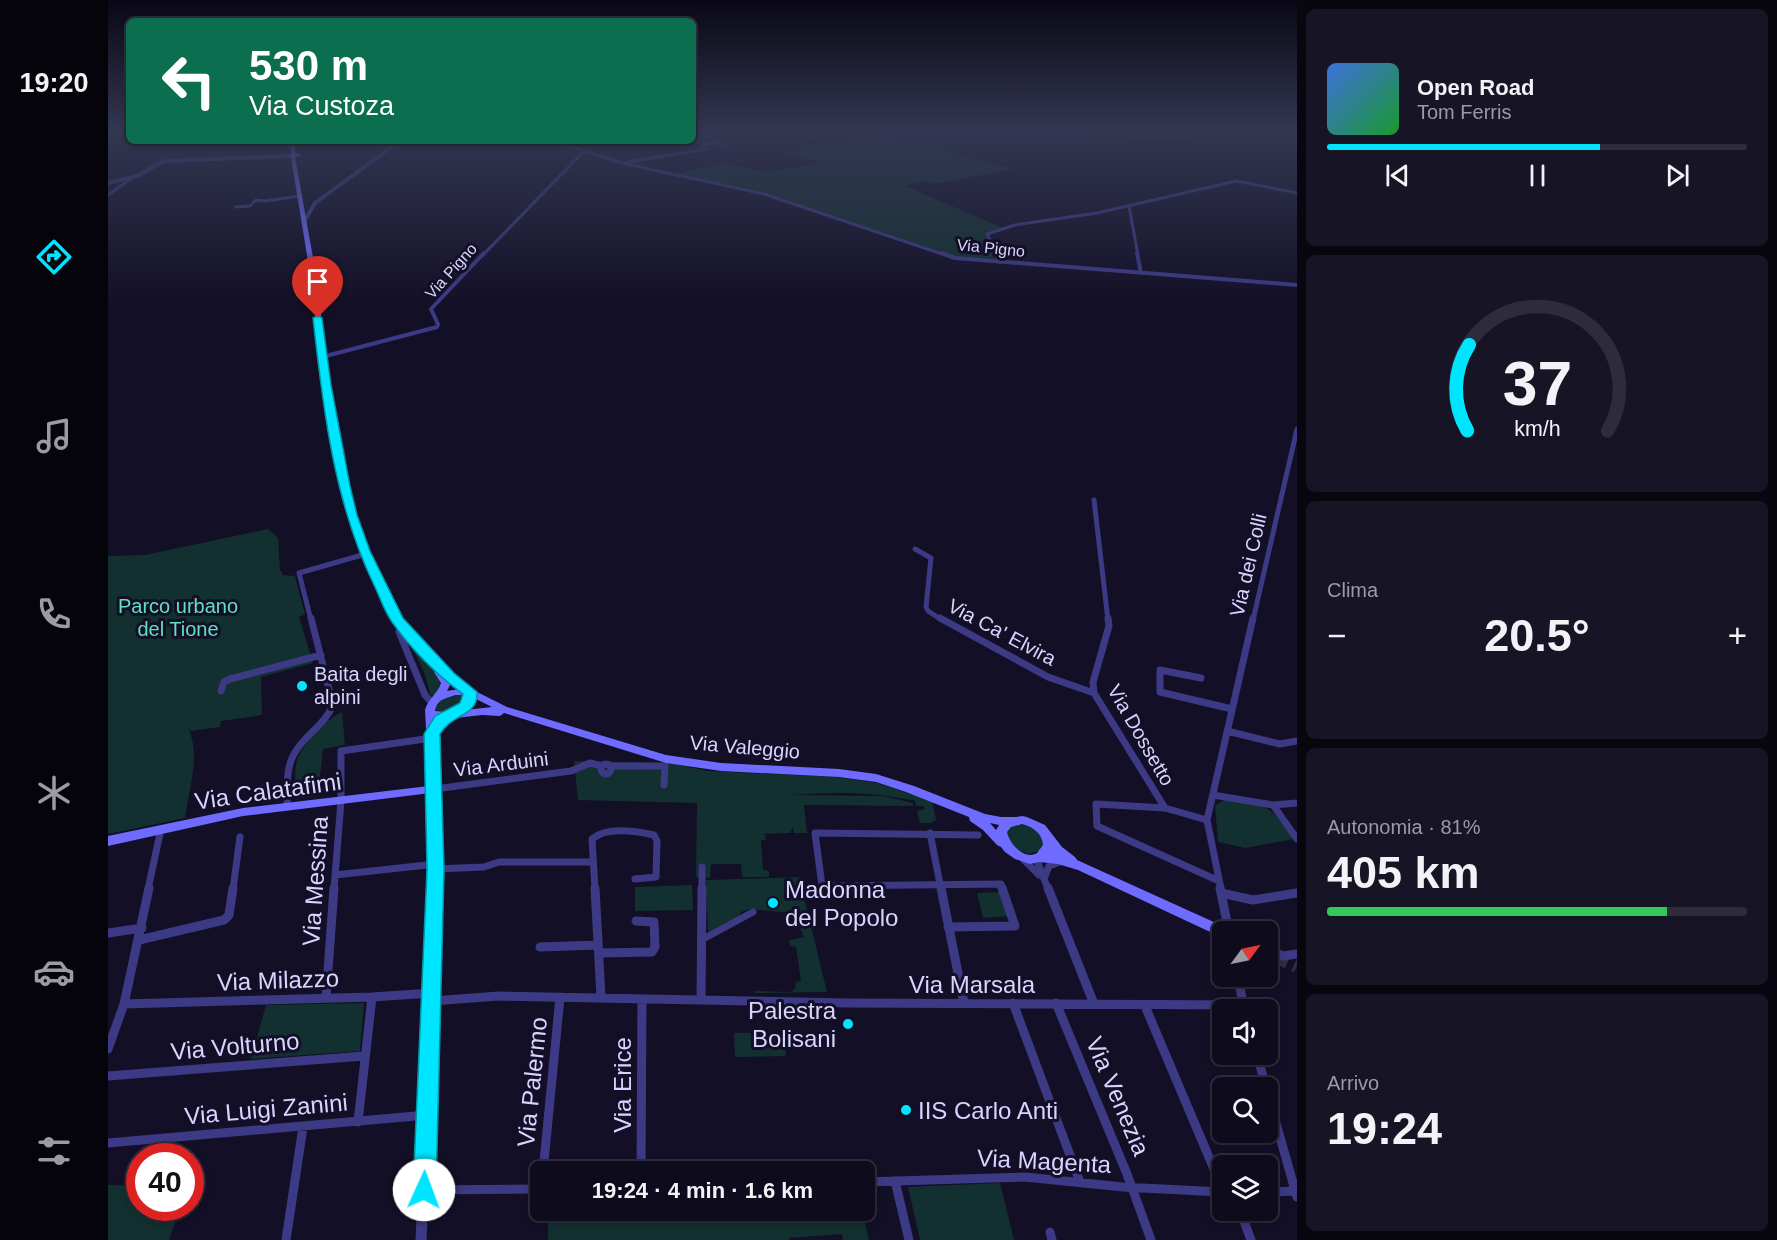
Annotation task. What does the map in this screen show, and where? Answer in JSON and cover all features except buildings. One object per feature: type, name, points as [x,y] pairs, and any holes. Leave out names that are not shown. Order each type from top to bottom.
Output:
[{"type":"main road","points":[[298,191],[314,280],[322,357],[345,486],[351,515],[364,551],[397,620],[449,676],[492,705],[525,717]]},
{"type":"main road","points":[[430,656],[446,683],[435,700],[431,714],[435,789]]},
{"type":"main road","points":[[435,700],[455,692],[470,692]]},
{"type":"main road","points":[[432,736],[436,725],[466,707],[470,700],[470,692]]},
{"type":"main road","points":[[431,714],[494,710],[525,717]]},
{"type":"main road","name":"Via Valeggio","points":[[525,717],[644,753],[688,763],[839,773],[876,778],[994,821],[1022,820],[1037,825],[1047,836]]},
{"type":"main road","name":"Via Calatafimi","points":[[108,841],[243,812],[435,789]]},
{"type":"main road","name":"Via Valeggio","points":[[962,810],[987,827],[1018,856]]},
{"type":"main road","points":[[1007,848],[1002,843],[1001,831],[1004,826],[1014,821]]},
{"type":"main road","points":[[1037,857],[1049,846],[1047,836]]},
{"type":"main road","points":[[1047,836],[1058,850],[1081,866]]},
{"type":"main road","points":[[1018,856],[1037,857],[1081,866],[1212,927]]},
{"type":"street","points":[[301,208],[313,205],[332,191]]},
{"type":"street","name":"Via Pigno","points":[[322,357],[437,327],[431,308],[545,191]]},
{"type":"street","name":"Via Pigno","points":[[750,191],[955,258],[1297,285]]},
{"type":"street","points":[[1000,262],[991,245],[988,233],[1015,225],[1052,221],[1194,191]]},
{"type":"street","points":[[235,207],[250,206],[256,200],[265,201],[299,196]]},
{"type":"street","points":[[304,222],[313,205]]},
{"type":"street","points":[[1129,206],[1141,273]]},
{"type":"street","name":"Via dei Colli","points":[[1226,921],[1207,820],[1297,429]]},
{"type":"street","name":"Via Dossetto","points":[[1094,500],[1109,626],[1093,682],[1094,693],[1165,808]]},
{"type":"street","name":"Via Ca' Elvira","points":[[915,549],[931,558],[926,607],[928,611],[975,639],[1048,677],[1094,693]]},
{"type":"street","points":[[287,806],[291,760],[298,746],[328,716],[333,705],[299,573],[362,555]]},
{"type":"street","points":[[399,632],[425,695],[435,700]]},
{"type":"street","points":[[221,691],[224,682],[230,679],[321,655]]},
{"type":"street","points":[[1201,678],[1160,670],[1160,692],[1232,709]]},
{"type":"street","points":[[1227,731],[1280,744],[1297,741]]},
{"type":"street","name":"Via Messina","points":[[326,998],[341,801],[341,751],[432,736]]},
{"type":"street","name":"Via Arduini","points":[[435,789],[571,771],[590,764],[665,766],[664,784]]},
{"type":"street","points":[[421,1240],[432,997],[436,866],[435,789]]},
{"type":"street","points":[[1213,795],[1274,805],[1297,803]]},
{"type":"street","points":[[1207,820],[1165,808],[1096,804],[1097,826],[1219,881]]},
{"type":"street","points":[[1274,805],[1297,839]]},
{"type":"street","points":[[108,1049],[110,1038],[124,1004],[140,940],[162,829]]},
{"type":"street","points":[[601,997],[592,839],[597,833],[604,831],[654,835],[657,840],[658,873],[652,879],[635,879]]},
{"type":"street","points":[[948,927],[1015,926],[1001,884],[822,885],[815,832],[978,835]]},
{"type":"street","points":[[930,833],[964,1003]]},
{"type":"street","points":[[140,940],[225,920],[229,915],[240,837]]},
{"type":"street","points":[[1018,856],[1044,880]]},
{"type":"street","points":[[1037,857],[1094,1004]]},
{"type":"street","points":[[335,875],[436,866],[484,867],[499,862],[593,862]]},
{"type":"street","points":[[1044,880],[1049,866],[1067,862]]},
{"type":"street","points":[[700,1000],[702,867]]},
{"type":"street","points":[[1221,893],[1253,900],[1297,893]]},
{"type":"street","points":[[700,940],[753,912]]},
{"type":"street","points":[[540,947],[652,952],[655,947],[654,922],[636,921]]},
{"type":"street","points":[[108,933],[142,928]]},
{"type":"street","points":[[1278,954],[1283,956],[1297,954]]},
{"type":"street","points":[[358,1122],[372,997]]},
{"type":"street","name":"Via Milazzo","points":[[124,1004],[432,997]]},
{"type":"street","name":"Via Marsala","points":[[432,997],[601,997],[1212,1007]]},
{"type":"street","name":"Via Palermo","points":[[544,1161],[560,997]]},
{"type":"street","name":"Via Erice","points":[[641,1161],[642,999]]},
{"type":"street","points":[[1013,1003],[1080,1182]]},
{"type":"street","name":"Via Venezia","points":[[1056,1003],[1132,1187],[1151,1240]]},
{"type":"street","points":[[1145,1006],[1212,1166]]},
{"type":"street","name":"Via Volturno","points":[[108,1076],[364,1056]]},
{"type":"street","name":"Via Luigi Zanini","points":[[108,1143],[427,1115]]},
{"type":"street","points":[[286,1240],[303,1127]]},
{"type":"street","points":[[1278,1130],[1296,1194],[1278,1193]]},
{"type":"street","name":"Via Magenta","points":[[875,1182],[1025,1177],[1132,1187],[1212,1190]]},
{"type":"street","points":[[895,1181],[909,1240]]},
{"type":"street","points":[[424,1190],[530,1189]]},
{"type":"street","points":[[1244,1221],[1251,1240]]},
{"type":"green space","points":[[750,191],[916,191],[1003,228],[985,234],[998,259],[956,257],[773,196]]},
{"type":"green space","name":"Parco urbano del Tione","points":[[268,529],[278,538],[280,570],[283,575],[295,576],[305,614],[299,617],[313,663],[261,677],[262,715],[221,721],[220,727],[191,731],[188,728],[192,738],[194,760],[185,818],[108,834],[108,556],[145,555]]},
{"type":"green space","points":[[388,615],[391,615],[441,681],[435,696],[430,695],[420,662]]},
{"type":"green space","points":[[462,694],[468,699],[457,709],[444,712],[434,709],[449,696]]},
{"type":"green space","points":[[342,712],[345,745],[323,749],[318,796],[295,799],[297,760],[300,754],[323,726]]},
{"type":"green space","points":[[574,761],[669,763],[708,771],[836,777],[877,783],[932,801],[936,820],[931,823],[920,823],[917,811],[925,809],[923,806],[916,806],[915,801],[884,795],[822,793],[791,795],[884,796],[913,803],[913,806],[804,805],[807,833],[794,833],[793,827],[790,833],[761,834],[765,835],[766,840],[761,840],[763,870],[769,871],[769,877],[742,877],[741,864],[711,864],[710,878],[696,877],[697,803],[578,800]]},
{"type":"green space","points":[[1225,800],[1266,808],[1278,818],[1294,839],[1245,848],[1218,842],[1215,805]]},
{"type":"green space","points":[[1017,824],[1034,828],[1039,834],[1044,842],[1039,851],[1029,854],[1011,847],[1006,833]]},
{"type":"green space","points":[[799,877],[827,992],[755,993],[754,991],[791,992],[795,989],[796,982],[801,981],[796,947],[790,946],[789,940],[804,937],[793,913],[749,909],[741,912],[739,917],[708,932],[706,880]]},
{"type":"green space","points":[[692,885],[693,910],[635,911],[635,887]]},
{"type":"green space","points":[[1001,892],[1009,916],[983,918],[977,893]]},
{"type":"green space","points":[[364,1003],[360,1051],[251,1059],[266,1005]]},
{"type":"green space","points":[[784,1032],[786,1056],[735,1057],[734,1033]]},
{"type":"green space","points":[[1000,1183],[1014,1240],[920,1240],[908,1187]]},
{"type":"green space","points":[[108,1185],[126,1186],[126,1221],[176,1221],[169,1240],[108,1240]]},
{"type":"green space","points":[[548,1221],[864,1221],[869,1240],[843,1240],[842,1234],[789,1238],[789,1240],[548,1240]]},
{"type":"tunnel","points":[[1278,957],[1297,966]]},
{"type":"place","name":"Baita degli alpini","points":[[302,686]]},
{"type":"place","name":"Madonna del Popolo","points":[[773,903]]},
{"type":"place","name":"Palestra Bolisani","points":[[848,1024]]},
{"type":"place","name":"IIS Carlo Anti","points":[[906,1110]]},
{"type":"route","points":[[318,318],[326,385],[345,486],[351,515],[364,551],[397,620],[458,685],[470,692],[470,700],[466,707],[441,720],[432,734],[436,869],[424,1190]]}]
